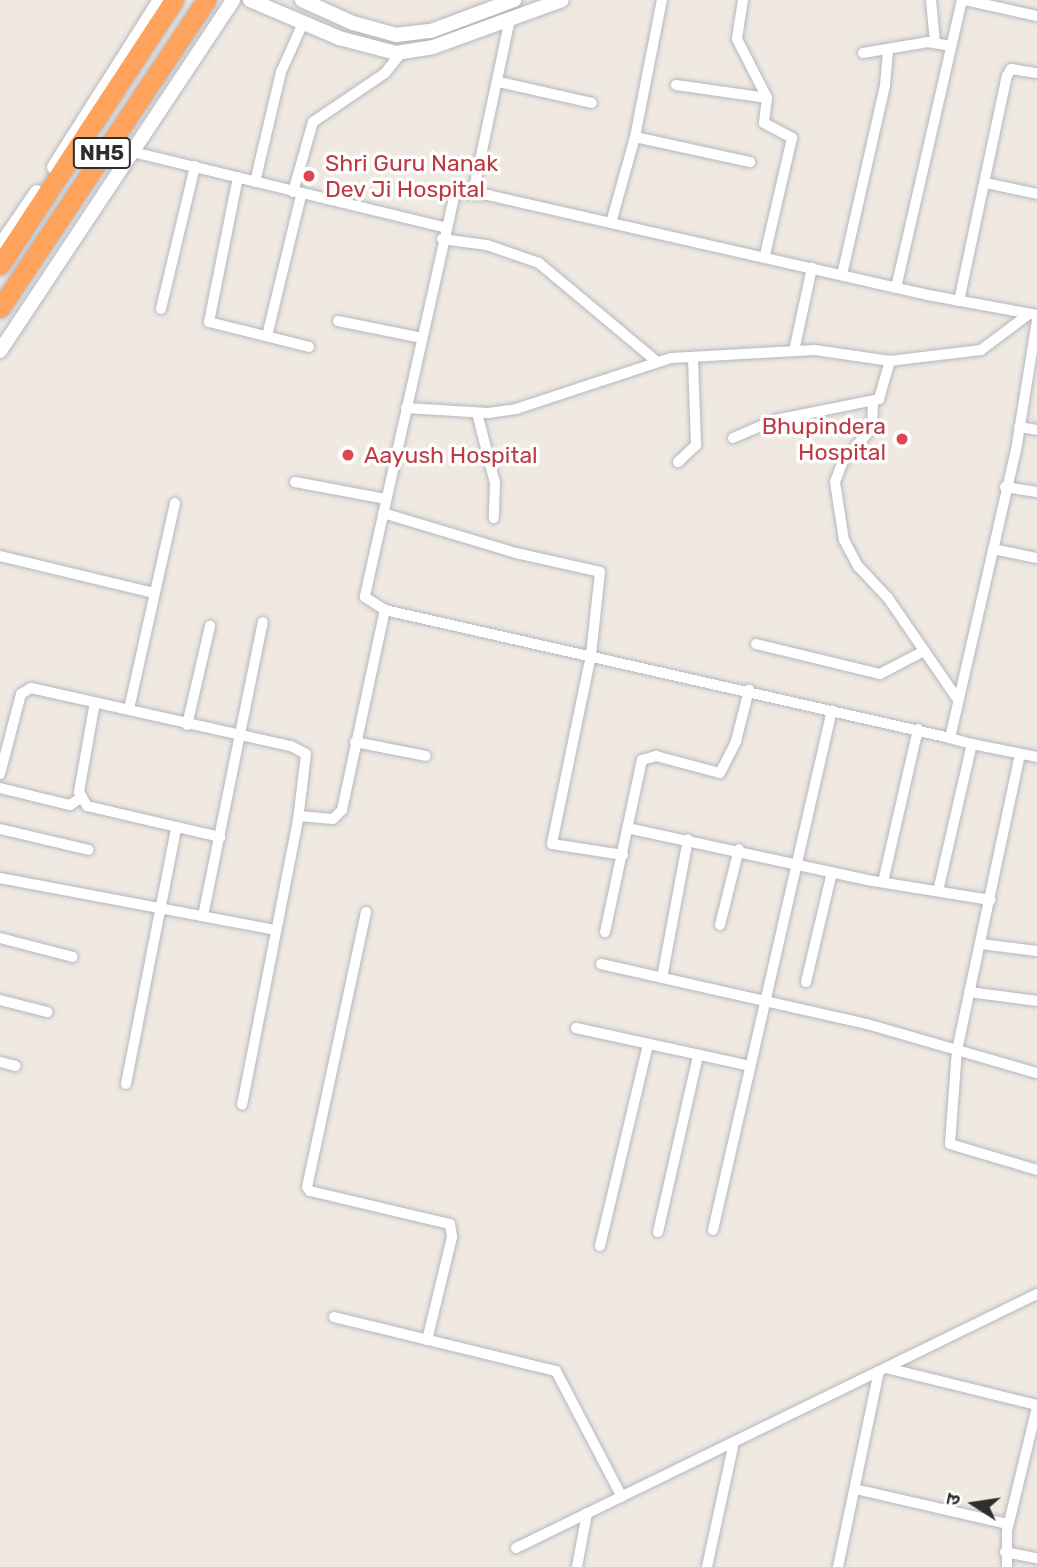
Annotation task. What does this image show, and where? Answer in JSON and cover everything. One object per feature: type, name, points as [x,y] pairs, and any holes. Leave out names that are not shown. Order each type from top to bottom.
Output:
[{"type":"highway","name":"NH5","points":[[0,265],[174,0]]},
{"type":"highway","name":"NH5","points":[[0,307],[206,0]]},
{"type":"main road","points":[[0,246],[160,0]]},
{"type":"main road","points":[[0,351],[233,0]]},
{"type":"main road","points":[[250,0],[303,23],[373,48],[402,52],[433,47],[562,0]]},
{"type":"main road","points":[[302,0],[353,23],[396,34],[431,31],[514,0]]},
{"type":"street","points":[[611,223],[635,137],[662,0]]},
{"type":"street","points":[[743,0],[737,42],[767,98],[764,123],[792,140],[765,255]]},
{"type":"street","points":[[931,0],[934,42]]},
{"type":"street","points":[[896,288],[964,0],[1037,16]]},
{"type":"street","points":[[473,193],[499,82],[510,19]]},
{"type":"street","points":[[255,182],[281,72],[303,23]]},
{"type":"street","points":[[863,53],[934,42],[951,46]]},
{"type":"street","points":[[842,275],[885,85],[888,49]]},
{"type":"street","points":[[267,336],[313,122],[385,73],[402,52]]},
{"type":"street","points":[[959,301],[1007,76],[1011,69],[1037,73]]},
{"type":"street","points":[[499,82],[592,103]]},
{"type":"street","points":[[676,85],[767,98]]},
{"type":"street","points":[[635,137],[750,162]]},
{"type":"street","points":[[133,152],[297,194],[444,226]]},
{"type":"street","points":[[161,309],[195,166]]},
{"type":"street","points":[[238,177],[208,318],[212,324],[309,347]]},
{"type":"street","points":[[985,183],[1037,194]]},
{"type":"street","points":[[1034,317],[896,288],[765,255],[473,193],[452,194],[365,591],[367,602],[385,610],[1037,757]]},
{"type":"street","points":[[442,239],[487,245],[540,263],[656,361]]},
{"type":"street","points":[[794,351],[812,268]]},
{"type":"street","points":[[406,408],[477,413],[532,405],[656,361],[794,351],[842,351],[890,361],[981,350],[1034,317]]},
{"type":"street","points":[[950,738],[1019,427],[1034,317]]},
{"type":"street","points":[[338,321],[422,338]]},
{"type":"street","points":[[678,462],[696,444],[693,358]]},
{"type":"street","points":[[733,439],[775,421],[873,402],[881,397],[890,361]]},
{"type":"street","points":[[873,402],[867,436],[838,469],[835,491],[839,520],[854,560],[958,699]]},
{"type":"street","points":[[477,413],[496,494],[494,518]]},
{"type":"street","points":[[1019,427],[1037,430]]},
{"type":"street","points":[[295,482],[386,499]]},
{"type":"street","points":[[1005,487],[1037,492]]},
{"type":"street","points":[[129,709],[175,503]]},
{"type":"street","points":[[383,513],[516,553],[600,572],[591,655],[552,844],[623,855]]},
{"type":"street","points":[[993,549],[1037,558]]},
{"type":"street","points":[[0,556],[154,593]]},
{"type":"street","points":[[299,816],[333,819],[340,814],[385,610]]},
{"type":"street","points":[[203,916],[264,622]]},
{"type":"street","points":[[187,725],[210,626]]},
{"type":"street","points":[[755,643],[880,674],[924,651]]},
{"type":"street","points":[[0,774],[8,735],[25,689],[129,709],[306,754],[299,816],[242,1105]]},
{"type":"street","points":[[605,932],[642,760],[656,756],[720,772],[736,741],[749,690]]},
{"type":"street","points":[[95,702],[79,792],[87,806],[176,829],[220,837]]},
{"type":"street","points":[[713,1230],[750,1066],[768,1004],[832,710]]},
{"type":"street","points":[[883,882],[918,729]]},
{"type":"street","points":[[355,742],[426,756]]},
{"type":"street","points":[[938,891],[972,744]]},
{"type":"street","points":[[1020,754],[957,1050],[950,1144],[1037,1170]]},
{"type":"street","points":[[0,788],[71,805],[82,797]]},
{"type":"street","points":[[627,828],[738,849],[832,872],[990,900]]},
{"type":"street","points":[[0,829],[89,850]]},
{"type":"street","points":[[125,1084],[176,829]]},
{"type":"street","points":[[662,978],[688,839]]},
{"type":"street","points":[[720,925],[738,849]]},
{"type":"street","points":[[806,982],[832,872]]},
{"type":"street","points":[[0,878],[276,930]]},
{"type":"street","points":[[366,912],[307,1187],[310,1191],[450,1224],[452,1237],[427,1340]]},
{"type":"street","points":[[0,938],[73,957]]},
{"type":"street","points":[[981,944],[1037,951]]},
{"type":"street","points":[[601,964],[957,1050],[1037,1073]]},
{"type":"street","points":[[969,992],[1037,1001]]},
{"type":"street","points":[[0,1000],[47,1012]]},
{"type":"street","points":[[576,1028],[750,1066]]},
{"type":"street","points":[[600,1246],[648,1044]]},
{"type":"street","points":[[658,1232],[698,1056]]},
{"type":"street","points":[[0,1062],[16,1066]]},
{"type":"street","points":[[516,1548],[1037,1294]]},
{"type":"street","points":[[334,1317],[556,1371],[622,1496]]},
{"type":"street","points":[[883,1369],[1037,1406],[1008,1524],[1006,1567]]},
{"type":"street","points":[[838,1567],[883,1369]]},
{"type":"street","points":[[707,1567],[734,1442]]},
{"type":"street","points":[[855,1489],[1008,1524]]},
{"type":"street","points":[[576,1567],[587,1513]]},
{"type":"street","points":[[1005,1552],[1037,1558]]},
{"type":"place","name":"Shri Guru Nanak Dev Ji Hospital","points":[[309,176]]},
{"type":"place","name":"Bhupindera Hospital","points":[[902,439]]},
{"type":"place","name":"Aayush Hospital","points":[[348,455]]}]
